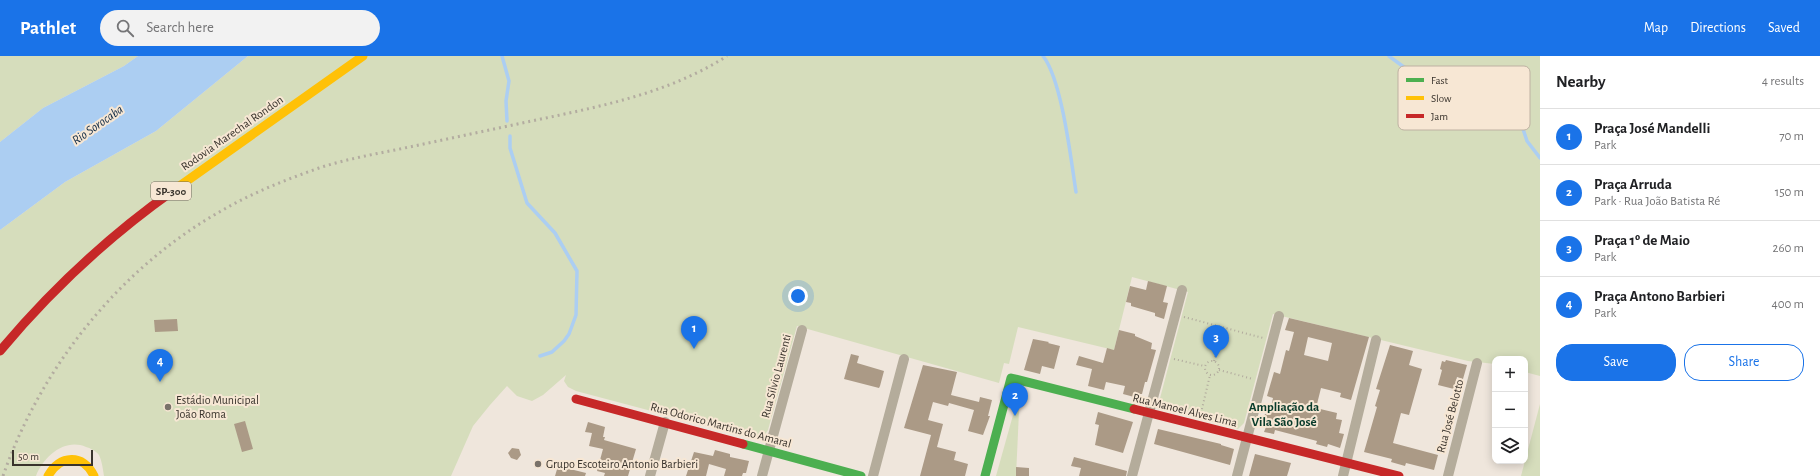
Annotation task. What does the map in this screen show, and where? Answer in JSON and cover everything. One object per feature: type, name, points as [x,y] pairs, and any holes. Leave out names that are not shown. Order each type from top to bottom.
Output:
[{"type":"street","name":"Rodovia Marechal Rondon","points":[[0,351],[55,290],[86,259],[136,217],[362,56]]},
{"type":"street","points":[[1132,476],[1182,290]]},
{"type":"street","points":[[1237,476],[1279,316]]},
{"type":"street","name":"Rua Sílvio Laurenti","points":[[762,476],[802,330]]},
{"type":"street","points":[[1342,476],[1376,340]]},
{"type":"street","points":[[873,476],[904,359]]},
{"type":"street","name":"Rua José Belotto","points":[[1448,476],[1477,363]]},
{"type":"street","name":"Rua Manoel Alves Lima","points":[[985,476],[1012,378],[1246,439],[1399,476]]},
{"type":"street","name":"Rua Odorico Martins do Amaral","points":[[576,399],[861,476]]},
{"type":"street","points":[[650,476],[665,422]]},
{"type":"street","points":[[48,476],[52,469],[63,460],[71,458],[80,460],[87,464],[94,476]]},
{"type":"path","points":[[1184,317],[1264,339]]},
{"type":"path","points":[[1214,361],[1223,328]]},
{"type":"path","points":[[1172,358],[1205,366]]},
{"type":"path","points":[[1205,366],[1210,361],[1214,361]]},
{"type":"path","points":[[1214,361],[1217,363],[1219,370]]},
{"type":"path","points":[[1205,366],[1207,373],[1210,375]]},
{"type":"path","points":[[1210,375],[1214,375],[1219,370]]},
{"type":"path","points":[[1219,370],[1253,379]]},
{"type":"path","points":[[1200,415],[1210,375]]},
{"type":"green space","points":[[0,56],[138,56],[124,66],[43,108],[0,142]]},
{"type":"green space","points":[[248,56],[1540,56],[1540,376],[1528,373],[1528,356],[1492,356],[1492,364],[1468,361],[1273,314],[1244,423],[1238,429],[1159,407],[1159,402],[1188,292],[1132,277],[1114,350],[1018,327],[1009,364],[1004,363],[999,383],[797,326],[768,430],[764,436],[757,439],[576,391],[568,387],[564,381],[566,375],[543,395],[532,401],[517,396],[507,386],[473,426],[451,476],[104,476],[102,463],[96,452],[88,447],[70,445],[63,447],[50,456],[44,462],[36,476],[0,476],[0,230],[65,182],[156,131]]},
{"type":"green space","points":[[1020,390],[1016,476],[996,476]]},
{"type":"green space","points":[[1540,404],[1540,476],[1521,476],[1524,464],[1528,464],[1528,449]]},
{"type":"water","name":"Rio Sorocaba","points":[[138,56],[248,56],[156,131],[65,182],[0,230],[0,142],[43,108],[124,66]]},
{"type":"building","points":[[1148,281],[1167,286],[1163,302],[1168,303],[1164,319],[1155,316],[1155,313],[1131,306],[1131,303],[1126,302],[1130,286],[1146,290]]},
{"type":"building","points":[[1289,318],[1369,337],[1351,400],[1340,397],[1341,393],[1321,388],[1316,408],[1337,413],[1336,419],[1342,420],[1339,433],[1344,434],[1340,448],[1328,444],[1327,447],[1316,444],[1317,441],[1275,430],[1274,434],[1264,432],[1266,427],[1261,427],[1265,414],[1269,415],[1273,398],[1267,396],[1274,372],[1280,374],[1286,350],[1289,351],[1294,332],[1285,330]],"holes":[[[1308,337],[1332,343],[1328,361],[1304,355]]]},
{"type":"building","points":[[177,319],[178,331],[155,332],[154,320]]},
{"type":"building","points":[[1119,330],[1135,334],[1135,336],[1152,343],[1151,349],[1156,350],[1147,382],[1145,382],[1142,394],[1139,394],[1138,398],[1123,394],[1125,386],[1106,382],[1104,390],[1088,386],[1092,369],[1076,365],[1079,356],[1103,363],[1107,348],[1114,350]]},
{"type":"building","points":[[1033,339],[1060,346],[1054,369],[1042,366],[1040,374],[1024,370]]},
{"type":"building","points":[[1390,345],[1413,351],[1409,365],[1422,369],[1409,415],[1401,413],[1393,443],[1438,455],[1434,470],[1406,463],[1405,466],[1391,462],[1392,459],[1364,452],[1377,407],[1375,406],[1380,390],[1376,389]]},
{"type":"building","points":[[851,354],[859,356],[857,363],[884,371],[879,388],[844,379]]},
{"type":"building","points":[[1446,360],[1467,365],[1463,379],[1457,377],[1454,389],[1438,385],[1442,370],[1440,369],[1442,361],[1445,362]]},
{"type":"building","points":[[923,365],[957,372],[951,395],[979,402],[980,397],[992,400],[988,416],[990,416],[983,435],[968,431],[974,410],[949,403],[948,406],[933,402],[928,420],[943,424],[937,447],[956,452],[954,460],[968,464],[965,476],[920,476],[931,435],[904,428]]},
{"type":"building","points":[[1098,412],[1133,422],[1123,453],[1095,445],[1099,425],[1095,424]]},
{"type":"building","points":[[245,421],[253,449],[242,452],[234,424]]},
{"type":"building","points":[[588,422],[605,427],[603,437],[605,437],[604,440],[636,449],[628,476],[604,476],[605,473],[597,471],[603,449],[589,446],[592,433],[585,432]]},
{"type":"building","points":[[1158,429],[1221,444],[1234,449],[1230,465],[1154,444]]},
{"type":"building","points":[[512,448],[519,449],[521,455],[517,460],[511,458],[508,453]]},
{"type":"building","points":[[715,450],[730,454],[730,457],[749,461],[746,473],[743,473],[742,476],[724,476],[726,469],[709,464],[706,476],[686,476],[694,452],[713,456]]},
{"type":"building","points":[[1255,454],[1291,463],[1287,476],[1249,476]]},
{"type":"building","points":[[1074,457],[1127,471],[1126,476],[1079,476],[1081,468],[1071,466]]},
{"type":"building","points":[[558,466],[586,473],[585,476],[555,476]]},
{"type":"building","points":[[1016,467],[1029,468],[1029,476],[1016,476]]},
{"type":"waterway","points":[[502,56],[509,81],[506,101],[507,121]]},
{"type":"waterway","points":[[1043,56],[1050,67],[1065,121],[1076,192]]},
{"type":"waterway","points":[[1389,56],[1403,66]]},
{"type":"waterway","points":[[1523,130],[1527,141],[1540,158]]},
{"type":"waterway","points":[[510,136],[510,148],[527,203],[555,233],[577,271],[576,315],[569,334],[552,352],[540,356]]},
{"type":"railway","points":[[3,476],[19,436],[39,397],[62,359],[88,324],[118,291],[150,261],[184,234],[221,211],[269,187],[330,164],[623,100],[677,82],[727,56]]},
{"type":"traffic: fast","points":[[985,476],[1011,378],[1134,409]]},
{"type":"traffic: fast","points":[[743,444],[861,476]]},
{"type":"traffic: slow","points":[[174,190],[363,56]]},
{"type":"traffic: slow","points":[[48,476],[59,464],[71,460],[78,460],[84,463],[94,476]]},
{"type":"traffic: jam","points":[[0,351],[19,328],[60,285],[104,245],[174,190]]},
{"type":"traffic: jam","points":[[576,399],[743,444]]},
{"type":"traffic: jam","points":[[1134,409],[1399,476]]},
{"type":"place","name":"Praça José Mandelli","points":[[694,349]]},
{"type":"place","name":"Praça 1º de Maio","points":[[1216,358]]},
{"type":"place","name":"Praça Antono Barbieri","points":[[160,382]]},
{"type":"place","name":"Estádio Municipal João Roma","points":[[168,407]]},
{"type":"place","name":"Praça Arruda","points":[[1015,416]]},
{"type":"place","name":"Grupo Escoteiro Antonio Barbieri","points":[[538,464]]},
{"type":"district","name":"Ampliação da Vila São José","points":[[1284,414]]}]
